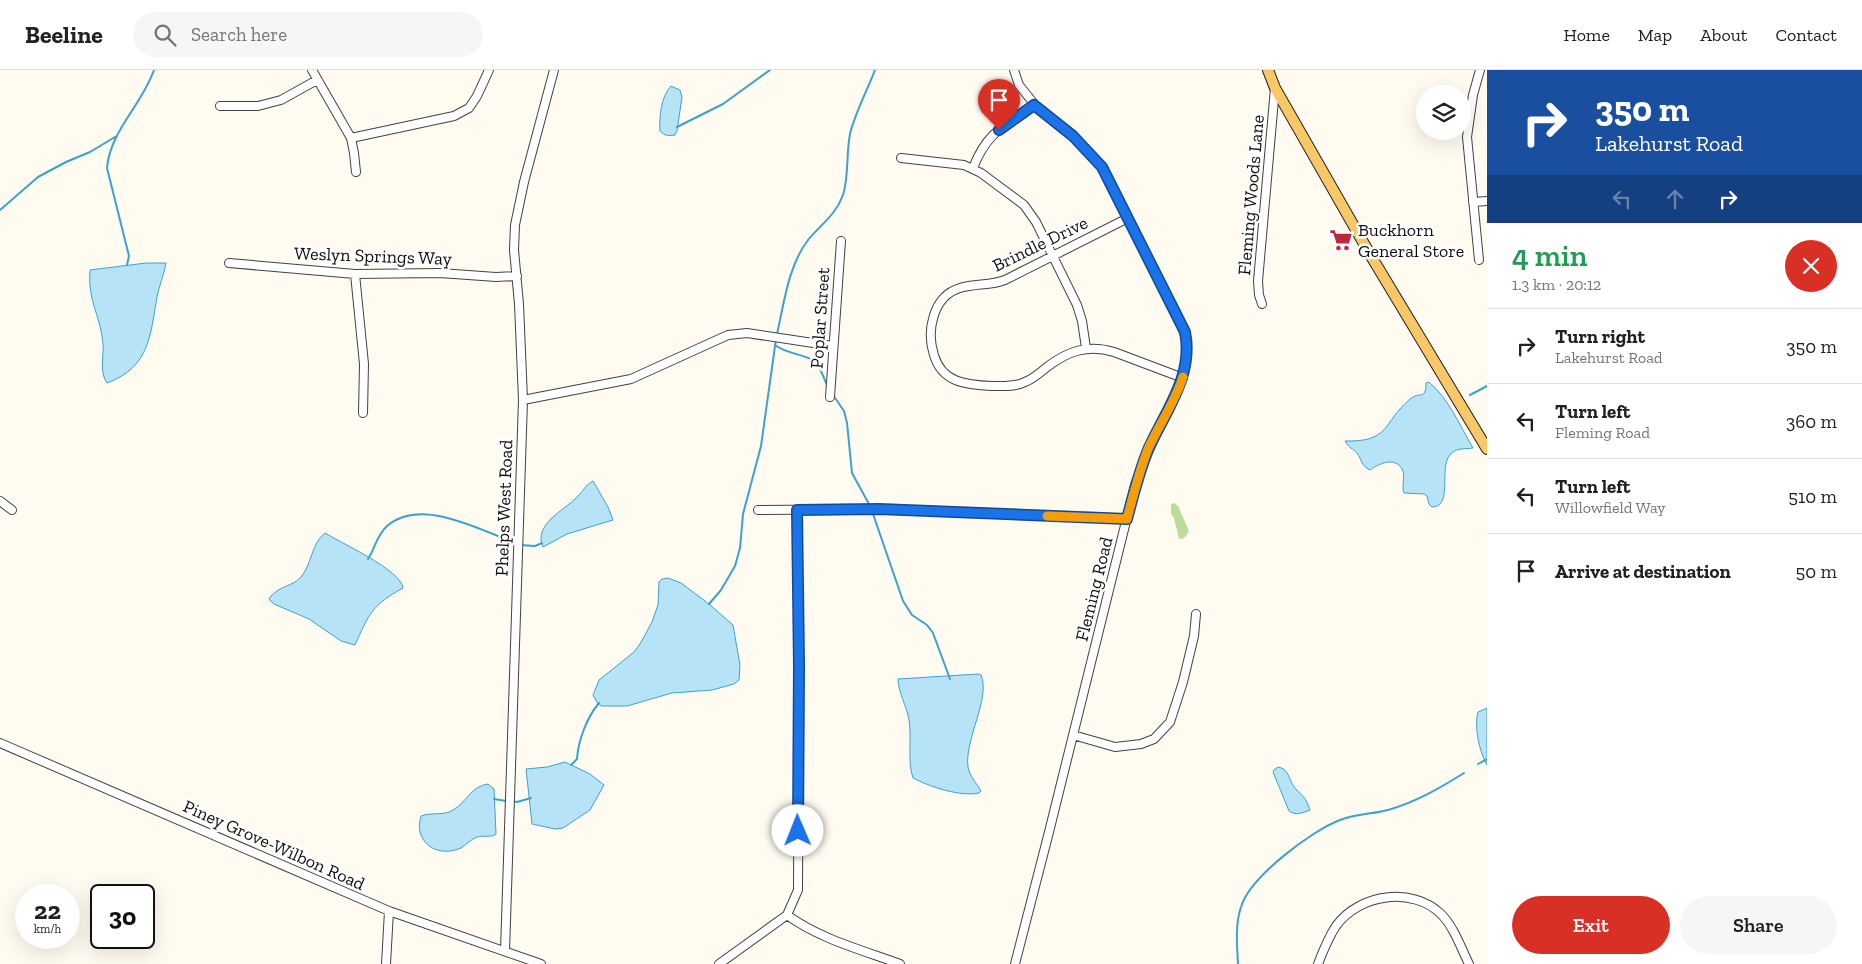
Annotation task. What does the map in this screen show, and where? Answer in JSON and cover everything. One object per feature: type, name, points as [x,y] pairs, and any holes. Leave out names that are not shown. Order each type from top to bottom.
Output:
[{"type":"main road","points":[[1268,70],[1276,88],[1366,248],[1487,449]]},
{"type":"street","points":[[312,70],[351,138],[356,172]]},
{"type":"street","points":[[351,138],[454,116],[469,108],[478,96],[489,70]]},
{"type":"street","name":"Phelps West Road","points":[[505,951],[522,400],[517,276],[514,250],[519,205],[554,70]]},
{"type":"street","name":"Fleming Road","points":[[1014,70],[1019,86],[1034,105],[1073,136],[1096,159],[1107,175],[1185,332],[1188,351],[1183,378],[1148,449],[1135,485],[1015,964]]},
{"type":"street","points":[[1478,260],[1467,137],[1473,95],[1480,70]]},
{"type":"street","points":[[220,106],[258,106],[280,100],[317,80]]},
{"type":"street","name":"Fleming Woods Lane","points":[[1262,304],[1258,281],[1276,88]]},
{"type":"street","points":[[973,168],[979,153],[990,136],[1034,105]]},
{"type":"street","points":[[900,158],[957,163],[973,168],[1024,205],[1036,222],[1080,312],[1086,348]]},
{"type":"street","points":[[1472,202],[1487,201]]},
{"type":"street","name":"Brindle Drive","points":[[1128,218],[997,284],[966,286],[949,293],[938,306],[933,319],[932,347],[934,356],[939,366],[953,380],[968,385],[1014,386],[1031,380],[1065,355],[1086,348],[1114,352],[1183,378]]},
{"type":"street","name":"Poplar Street","points":[[830,398],[841,241]]},
{"type":"street","name":"Weslyn Springs Way","points":[[228,263],[355,274],[440,273],[496,277],[517,276]]},
{"type":"street","points":[[355,274],[364,364],[363,413]]},
{"type":"street","points":[[522,400],[631,379],[728,335],[747,333],[834,346]]},
{"type":"street","points":[[0,501],[12,510]]},
{"type":"street","points":[[758,510],[879,509],[1127,519]]},
{"type":"street","points":[[719,964],[787,915],[798,890],[799,666],[797,510]]},
{"type":"street","points":[[1073,735],[1115,747],[1141,744],[1154,738],[1170,722],[1183,682],[1192,645],[1196,614]]},
{"type":"street","name":"Piney Grove-Wilbon Road","points":[[0,743],[389,912],[541,964]]},
{"type":"street","points":[[1318,964],[1336,925],[1346,915],[1370,901],[1395,896],[1416,899],[1441,914],[1450,927],[1469,964]]},
{"type":"street","points":[[386,964],[389,912]]},
{"type":"street","points":[[787,915],[824,936],[900,964]]},
{"type":"green space","points":[[1174,503],[1178,506],[1189,531],[1181,539],[1179,539],[1174,518],[1171,514],[1171,504]]},
{"type":"water","points":[[671,86],[680,90],[682,97],[675,135],[663,134],[660,131],[661,107],[665,95]]},
{"type":"water","points":[[146,263],[166,263],[146,349],[132,368],[107,383],[102,369],[102,334],[90,291],[90,270]]},
{"type":"water","points":[[1429,382],[1448,405],[1473,448],[1455,451],[1448,458],[1443,500],[1439,505],[1432,507],[1427,496],[1424,494],[1404,493],[1403,472],[1399,465],[1386,462],[1370,470],[1365,467],[1357,453],[1345,441],[1371,438],[1378,434],[1410,399],[1425,392],[1426,383]]},
{"type":"water","points":[[593,481],[613,520],[567,534],[543,547],[541,539],[546,525]]},
{"type":"water","points":[[325,533],[382,565],[400,581],[403,588],[378,605],[368,618],[355,645],[341,641],[309,619],[274,604],[269,599],[276,591],[301,577],[305,572],[314,548]]},
{"type":"water","points":[[668,578],[681,583],[733,625],[740,665],[739,680],[734,684],[712,690],[672,693],[627,706],[602,706],[598,704],[593,695],[599,680],[634,652],[640,644],[652,622],[658,605],[659,582],[662,579]]},
{"type":"water","points":[[981,675],[983,695],[970,745],[968,767],[971,776],[981,791],[979,793],[963,794],[937,788],[913,778],[910,764],[909,720],[899,689],[898,679]]},
{"type":"water","points":[[1487,708],[1487,765],[1477,732],[1477,718],[1478,712]]},
{"type":"water","points":[[565,762],[590,774],[604,785],[590,810],[563,828],[555,829],[532,824],[526,769],[547,767]]},
{"type":"water","points":[[1278,767],[1287,772],[1293,785],[1310,810],[1297,814],[1289,811],[1273,772]]},
{"type":"water","points":[[488,784],[494,789],[496,834],[477,837],[456,850],[440,851],[430,847],[421,836],[419,825],[421,816],[449,812],[458,807],[477,788]]},
{"type":"waterway","points":[[127,265],[129,256],[107,168],[114,142],[149,83],[154,70]]},
{"type":"waterway","points":[[677,127],[723,104],[770,70]]},
{"type":"waterway","points":[[777,334],[791,273],[801,250],[832,214],[843,195],[852,126],[875,70]]},
{"type":"waterway","points":[[0,210],[38,177],[90,152],[115,137]]},
{"type":"waterway","points":[[709,604],[721,590],[735,566],[740,548],[743,514],[761,446],[776,339]]},
{"type":"waterway","points":[[775,345],[786,351],[812,359],[821,370],[828,387]]},
{"type":"waterway","points":[[1470,395],[1487,386]]},
{"type":"waterway","points":[[833,395],[844,411],[847,423],[852,473],[870,506]]},
{"type":"waterway","points":[[872,511],[903,601],[912,615],[927,625],[933,633],[950,679]]},
{"type":"waterway","points":[[368,559],[378,537],[387,526],[401,518],[417,514],[434,515],[469,524],[516,543]]},
{"type":"waterway","points":[[520,545],[535,546],[542,543]]},
{"type":"waterway","points":[[571,765],[577,759],[579,745],[587,722],[599,703]]},
{"type":"waterway","points":[[1478,764],[1487,759]]},
{"type":"waterway","points":[[1238,964],[1237,928],[1241,907],[1256,882],[1283,856],[1298,844],[1340,820],[1388,810],[1408,803],[1464,773]]},
{"type":"waterway","points":[[511,801],[517,802],[531,798]]},
{"type":"waterway","points":[[494,799],[506,801]]},
{"type":"slow traffic","points":[[1047,516],[1127,519],[1135,485],[1148,449],[1162,424],[1183,377]]},
{"type":"place","name":"Buckhorn General Store","points":[[1341,240]]},
{"type":"route","points":[[798,831],[799,666],[797,510],[879,509],[1127,519],[1135,485],[1148,449],[1162,424],[1183,378],[1188,351],[1185,332],[1102,167],[1073,136],[1034,105],[999,130]]}]
